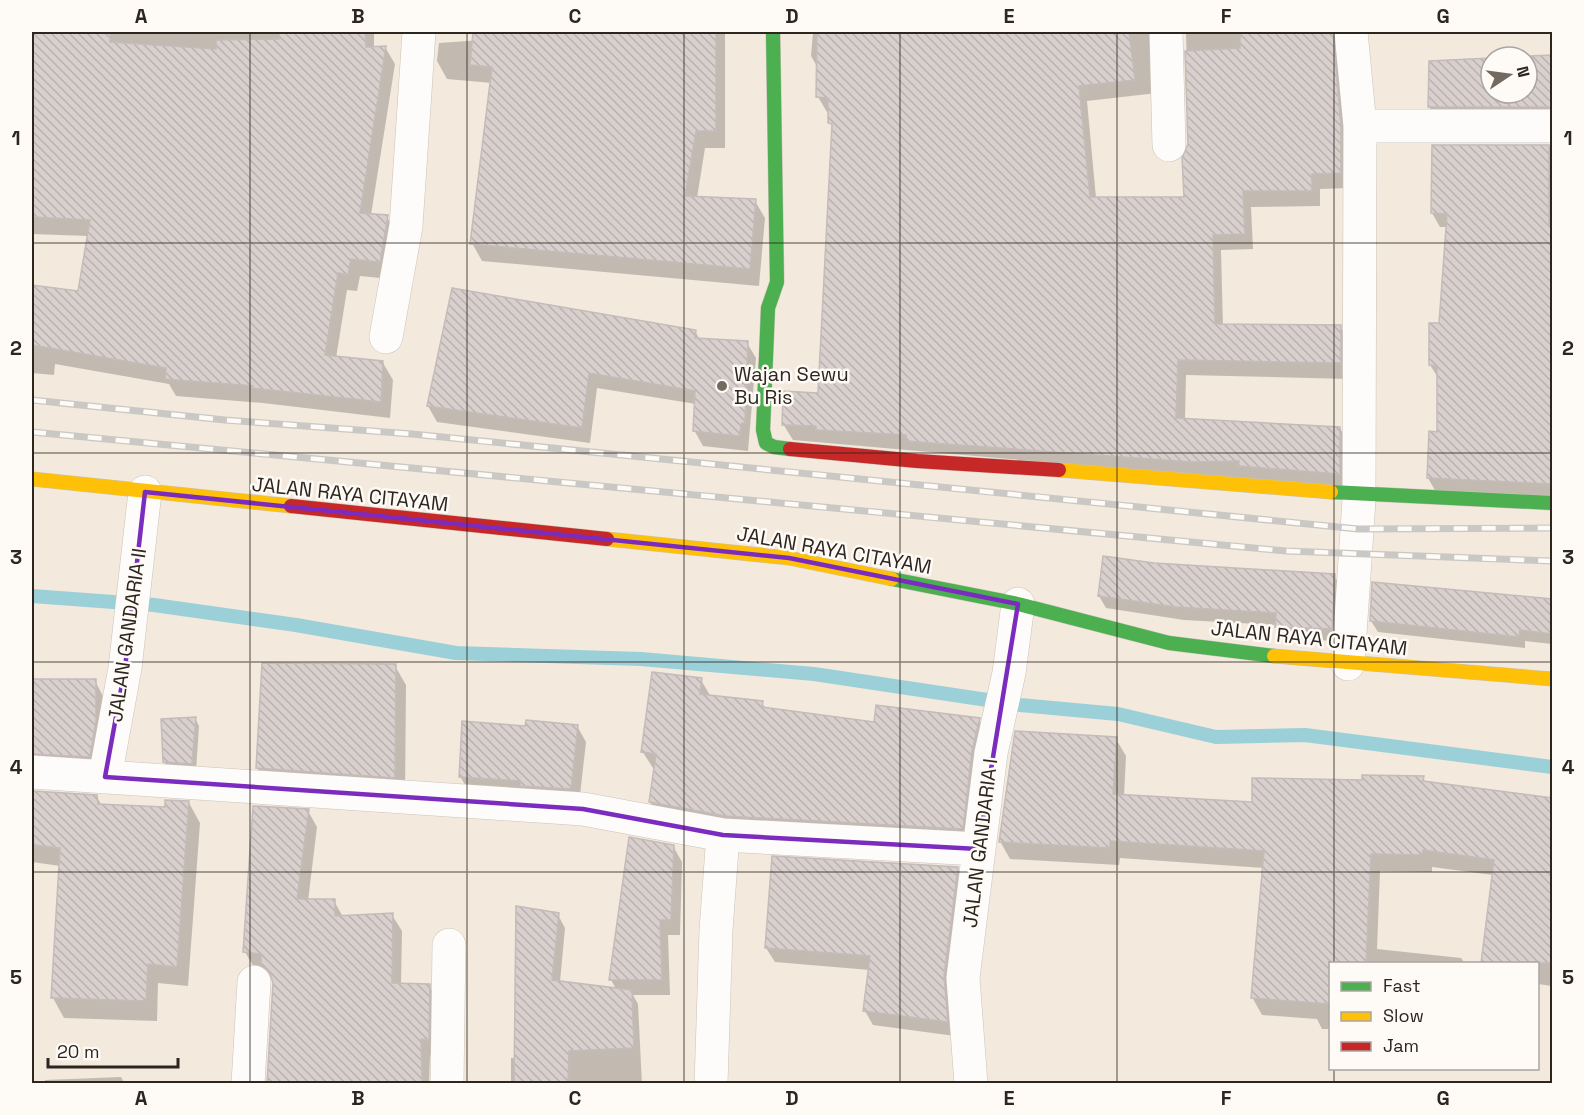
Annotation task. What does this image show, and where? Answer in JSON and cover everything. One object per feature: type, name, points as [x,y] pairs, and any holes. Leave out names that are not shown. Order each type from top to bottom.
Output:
[{"type":"main road","points":[[773,32],[777,282],[768,308],[763,430],[766,443],[774,447],[917,461],[1110,473],[1305,491],[1552,503]]},
{"type":"main road","name":"JALAN RAYA CITAYAM","points":[[32,479],[789,558],[1018,604],[1169,643],[1348,664],[1552,679]]},
{"type":"street","points":[[386,337],[406,226],[419,32]]},
{"type":"street","points":[[1167,32],[1169,145]]},
{"type":"street","points":[[1348,664],[1359,494],[1359,126],[1351,32]]},
{"type":"street","points":[[1359,126],[1552,126]]},
{"type":"street","name":"JALAN GANDARIA II","points":[[105,777],[129,635],[145,492]]},
{"type":"street","name":"JALAN GANDARIA I","points":[[970,1083],[963,978],[991,753],[1009,673],[1018,604]]},
{"type":"street","points":[[32,772],[583,809],[723,835],[978,849]]},
{"type":"street","points":[[711,1083],[716,930],[723,835]]},
{"type":"street","points":[[447,1083],[449,945]]},
{"type":"street","points":[[248,1083],[254,982]]},
{"type":"highlighted area","points":[[145,492],[789,558],[1018,604],[978,849],[723,835],[583,809],[105,777],[125,668]]},
{"type":"building","points":[[110,32],[110,42],[216,49],[216,40],[279,39],[279,32],[365,32],[366,47],[386,46],[360,213],[388,215],[380,262],[351,259],[348,275],[338,273],[325,355],[383,361],[381,402],[252,388],[253,386],[165,379],[166,368],[32,345],[32,285],[78,291],[90,220],[32,217],[32,33]]},
{"type":"building","points":[[473,32],[716,32],[716,131],[696,131],[685,196],[756,199],[750,269],[470,244],[492,67],[470,65]]},
{"type":"building","points":[[817,32],[1129,32],[1135,80],[1079,86],[1090,197],[1184,197],[1182,158],[1188,144],[1185,51],[1240,48],[1240,32],[1333,32],[1341,127],[1341,173],[1312,174],[1312,191],[1243,191],[1245,234],[1213,235],[1215,324],[1341,325],[1341,363],[1178,360],[1176,418],[1340,427],[1340,474],[1238,466],[1239,461],[1192,462],[906,441],[906,435],[816,430],[816,426],[782,425],[783,391],[818,393],[832,124],[828,123],[828,98],[816,97]]},
{"type":"building","points":[[1552,55],[1552,107],[1428,107],[1429,61],[1479,59],[1479,105],[1539,105],[1539,56]]},
{"type":"building","points":[[1432,145],[1549,145],[1549,225],[1552,225],[1552,484],[1427,478],[1429,431],[1437,432],[1437,366],[1429,365],[1429,323],[1439,323],[1447,214],[1431,213]]},
{"type":"building","points":[[452,288],[696,330],[695,338],[748,341],[745,423],[742,423],[739,436],[693,431],[695,391],[589,373],[582,428],[427,406]]},
{"type":"building","points":[[1103,556],[1154,563],[1335,574],[1332,629],[1275,627],[1276,613],[1176,607],[1098,596]]},
{"type":"building","points":[[1372,582],[1552,599],[1552,634],[1520,630],[1519,637],[1370,621]]},
{"type":"building","points":[[262,663],[396,664],[395,778],[256,768]]},
{"type":"building","points":[[652,672],[702,678],[700,694],[763,701],[762,707],[874,722],[876,705],[980,718],[972,751],[963,829],[725,816],[649,802],[656,754],[641,752]]},
{"type":"building","points":[[32,679],[96,679],[96,720],[90,757],[32,754]]},
{"type":"building","points":[[196,717],[192,764],[163,762],[161,719]]},
{"type":"building","points":[[526,720],[578,725],[571,789],[520,786],[520,781],[459,777],[462,721],[525,726]]},
{"type":"building","points":[[1015,731],[1117,737],[1113,794],[1252,802],[1252,778],[1362,780],[1362,775],[1424,776],[1423,781],[1552,798],[1551,963],[1481,962],[1494,860],[1423,850],[1422,855],[1371,854],[1366,962],[1329,962],[1329,1004],[1251,998],[1264,851],[1110,841],[1110,848],[999,842]]},
{"type":"building","points":[[32,791],[97,795],[98,804],[165,807],[165,800],[189,801],[177,967],[148,964],[146,1001],[51,998],[60,848],[32,845]]},
{"type":"building","points":[[253,806],[309,809],[297,899],[335,899],[335,916],[393,913],[392,983],[430,984],[429,1040],[421,1039],[422,1083],[267,1083],[273,983],[270,973],[261,965],[261,954],[243,952]]},
{"type":"building","points":[[629,837],[674,845],[671,920],[660,920],[662,980],[609,980]]},
{"type":"building","points":[[772,856],[958,867],[944,976],[948,1022],[863,1011],[870,956],[765,948]]},
{"type":"building","points":[[516,906],[559,913],[552,980],[632,990],[634,1048],[569,1051],[568,1083],[514,1083]]},
{"type":"waterway","points":[[32,596],[154,605],[296,625],[456,653],[641,659],[814,674],[1020,705],[1118,714],[1216,737],[1305,735],[1552,767]]},
{"type":"railway","points":[[32,400],[225,420],[412,434],[1358,529],[1552,528]]},
{"type":"railway","points":[[32,432],[1286,551],[1552,561]]},
{"type":"traffic: fast","points":[[773,32],[777,282],[768,308],[763,430],[766,443],[774,447],[790,449]]},
{"type":"traffic: fast","points":[[1331,492],[1552,503]]},
{"type":"traffic: fast","points":[[892,579],[1018,604],[1169,643],[1274,656]]},
{"type":"traffic: slow","points":[[1059,470],[1331,492]]},
{"type":"traffic: slow","points":[[32,479],[291,506]]},
{"type":"traffic: slow","points":[[607,539],[789,558],[892,579]]},
{"type":"traffic: slow","points":[[1274,656],[1552,679]]},
{"type":"traffic: jam","points":[[790,449],[917,461],[1059,470]]},
{"type":"traffic: jam","points":[[291,506],[607,539]]},
{"type":"place","name":"Wajan Sewu Bu Ris","points":[[722,386]]}]
